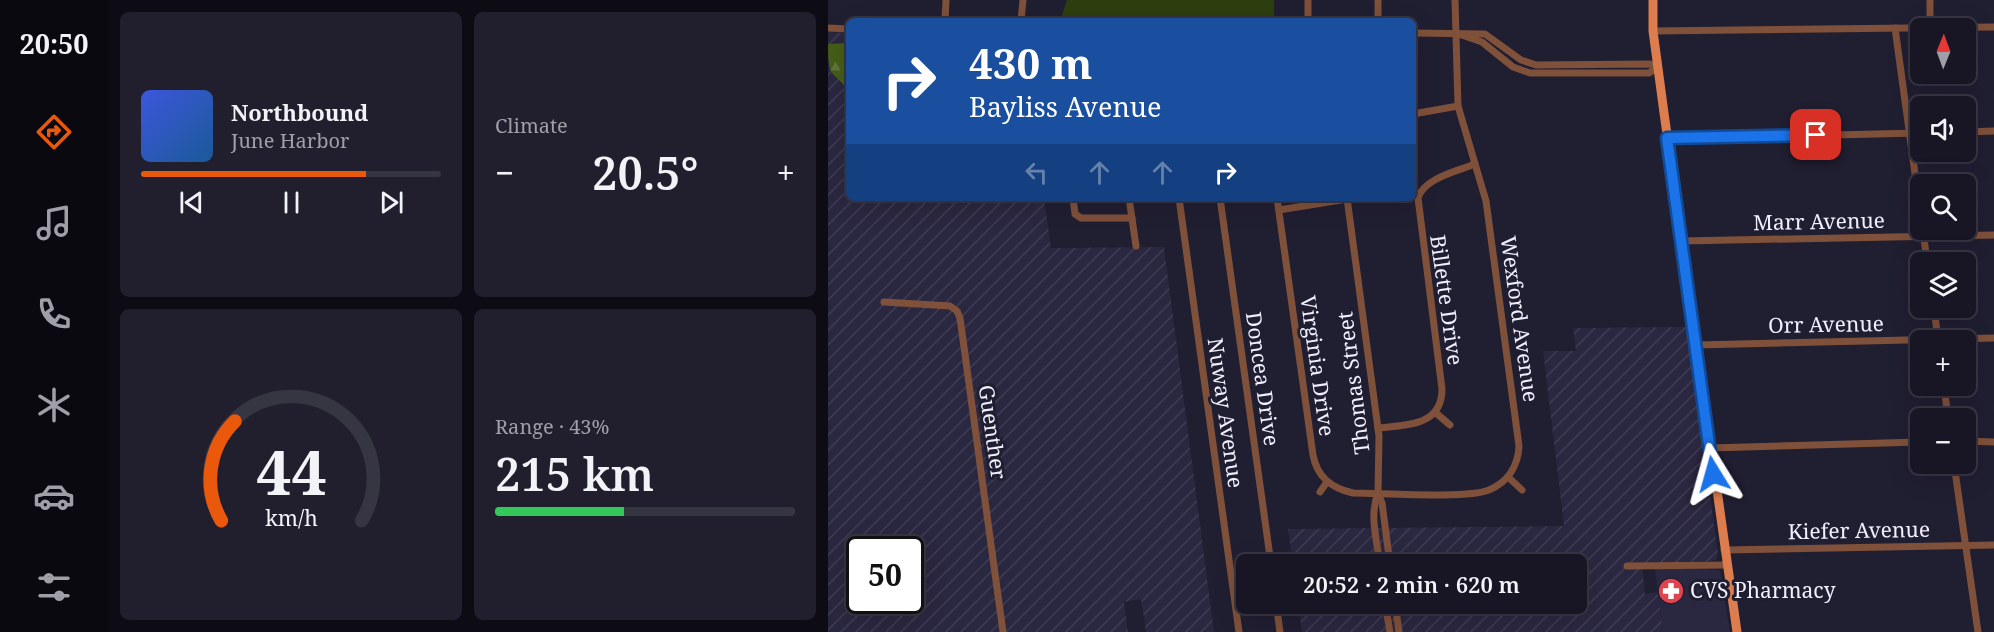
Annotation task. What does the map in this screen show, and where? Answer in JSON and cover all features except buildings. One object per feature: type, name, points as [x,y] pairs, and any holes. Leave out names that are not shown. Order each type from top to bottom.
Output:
[{"type":"main road","points":[[1653,0],[1653,31],[1667,138],[1737,632]]},
{"type":"street","points":[[945,18],[946,0]]},
{"type":"street","points":[[1021,18],[1023,0]]},
{"type":"street","points":[[1308,0],[1308,18]]},
{"type":"street","points":[[1378,0],[1378,18]]},
{"type":"street","name":"Wexford Avenue","points":[[1455,0],[1458,106],[1488,217],[1518,430],[1518,457],[1508,477]]},
{"type":"street","points":[[1930,0],[1930,18]]},
{"type":"street","points":[[828,27],[846,29]]},
{"type":"street","points":[[1976,27],[1994,27]]},
{"type":"street","points":[[1895,28],[1915,174]]},
{"type":"street","points":[[1653,31],[1910,28]]},
{"type":"street","points":[[1416,33],[1456,33],[1482,42],[1513,67],[1530,73],[1649,73],[1658,67]]},
{"type":"street","points":[[1416,113],[1458,106]]},
{"type":"street","points":[[1976,132],[1994,132]]},
{"type":"street","points":[[1667,138],[1909,133]]},
{"type":"street","name":"Billette Drive","points":[[1436,413],[1442,389],[1418,221],[1418,198],[1421,191],[1430,183],[1475,164]]},
{"type":"street","points":[[1073,201],[1075,214],[1081,219],[1132,218]]},
{"type":"street","points":[[1129,201],[1136,246]]},
{"type":"street","name":"Nuway Avenue","points":[[1179,201],[1239,632]]},
{"type":"street","name":"Doncea Drive","points":[[1220,201],[1270,554]]},
{"type":"street","name":"Virginia Drive","points":[[1278,201],[1313,455],[1317,469],[1327,482]]},
{"type":"street","points":[[1279,210],[1335,201]]},
{"type":"street","name":"Thomas Street","points":[[1347,201],[1378,428],[1381,463],[1378,493],[1388,554]]},
{"type":"street","name":"Marr Avenue","points":[[1682,241],[1910,233]]},
{"type":"street","name":"Marr Avenue","points":[[1976,234],[1994,235]]},
{"type":"street","name":"Guenther","points":[[884,302],[950,306],[957,311],[960,318],[1003,632]]},
{"type":"street","name":"Orr Avenue","points":[[1976,339],[1994,338]]},
{"type":"street","name":"Orr Avenue","points":[[1695,345],[1910,341]]},
{"type":"street","points":[[1378,428],[1418,423],[1436,413],[1450,425]]},
{"type":"street","points":[[1976,441],[1994,442]]},
{"type":"street","points":[[1710,448],[1910,442]]},
{"type":"street","points":[[1955,474],[1978,632]]},
{"type":"street","points":[[1320,492],[1327,482],[1353,493],[1480,492],[1490,490],[1508,477],[1522,490]]},
{"type":"street","points":[[1378,493],[1374,503],[1374,522],[1379,554]]},
{"type":"street","name":"Kiefer Avenue","points":[[1724,550],[1994,545]]},
{"type":"street","points":[[1627,566],[1727,565]]},
{"type":"street","points":[[1278,614],[1280,632]]},
{"type":"street","points":[[1387,614],[1390,632]]},
{"type":"street","points":[[1397,614],[1399,632]]},
{"type":"shaded area","points":[[828,32],[846,33],[846,201],[1044,201],[1051,248],[1164,247],[1214,632],[1146,632],[1141,599],[1124,602],[1128,632],[828,632]]},
{"type":"shaded area","points":[[1687,327],[1718,554],[1717,559],[1711,561],[1642,563],[1645,594],[1658,592],[1663,632],[1302,632],[1300,614],[1587,614],[1587,554],[1292,554],[1288,529],[1564,526],[1543,351],[1576,351],[1573,328]]},
{"type":"shaded area","points":[[1655,568],[1720,570],[1730,632],[1663,632]]},
{"type":"green space","points":[[1067,0],[1274,0],[1274,18],[1061,18]]},
{"type":"green space","points":[[846,43],[846,87],[832,73],[828,60],[828,44]]},
{"type":"place","name":"CVS Pharmacy","points":[[1671,591]]},
{"type":"route","points":[[1713,474],[1667,138],[1816,135]]}]
